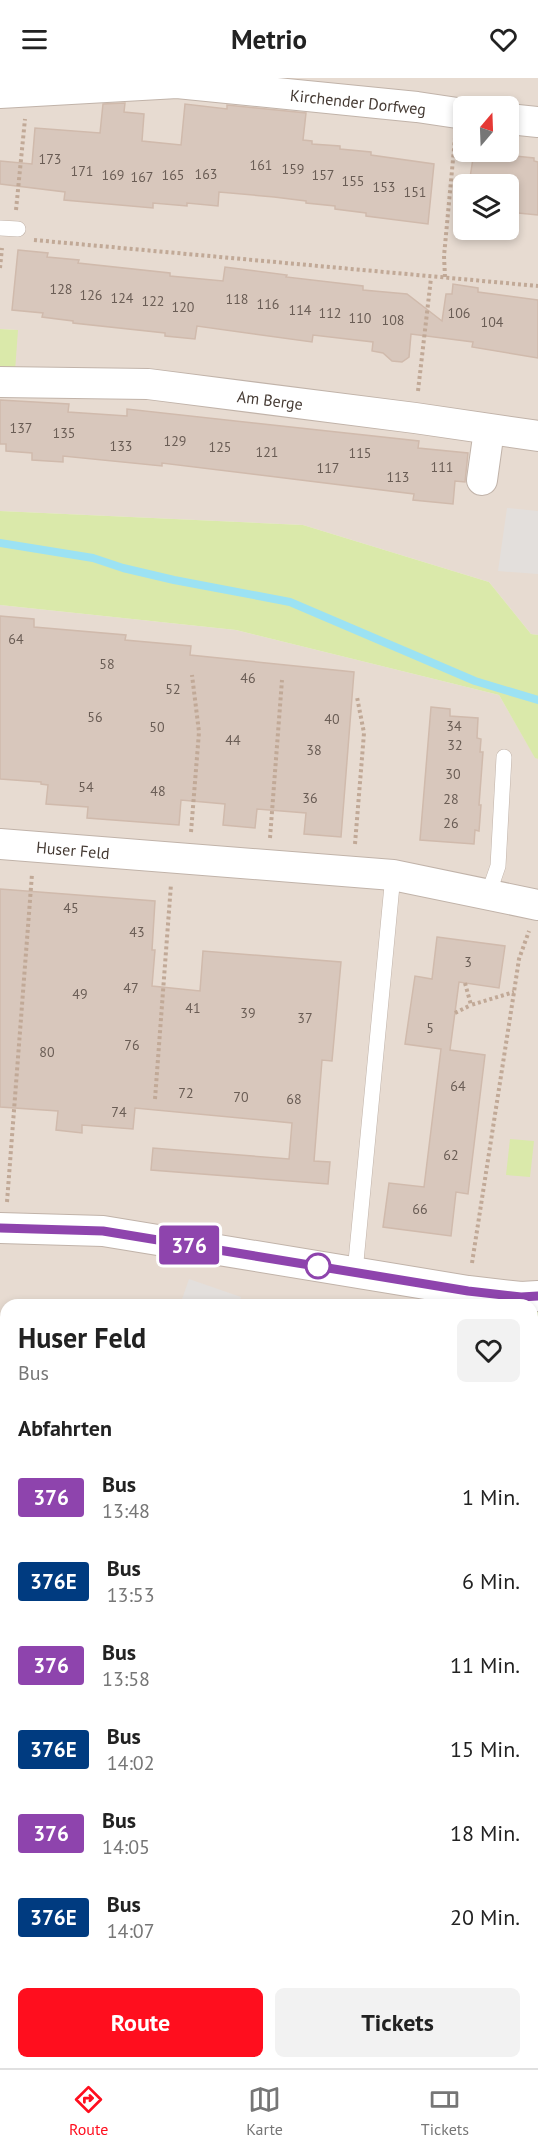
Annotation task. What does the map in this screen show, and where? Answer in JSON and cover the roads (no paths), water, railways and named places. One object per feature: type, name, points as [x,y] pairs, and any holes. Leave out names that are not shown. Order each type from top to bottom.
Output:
[{"type":"street","name":"Kirchender Dorfweg","points":[[14,92],[177,83],[417,107],[453,113]]},
{"type":"street","points":[[519,120],[538,122]]},
{"type":"street","name":"Am Berge","points":[[0,382],[148,384],[538,435]]},
{"type":"street","points":[[482,480],[489,430]]},
{"type":"street","name":"Huser Feld","points":[[0,844],[393,875],[488,895],[534,916]]},
{"type":"street","points":[[3,1228],[103,1231],[468,1291],[521,1297],[538,1296]]},
{"type":"lane","points":[[0,228],[19,234]]},
{"type":"lane","points":[[488,895],[498,866],[504,757]]},
{"type":"lane","points":[[355,1272],[393,875]]},
{"type":"waterway","points":[[0,543],[93,558],[174,580],[290,602],[475,681],[538,700]]}]
